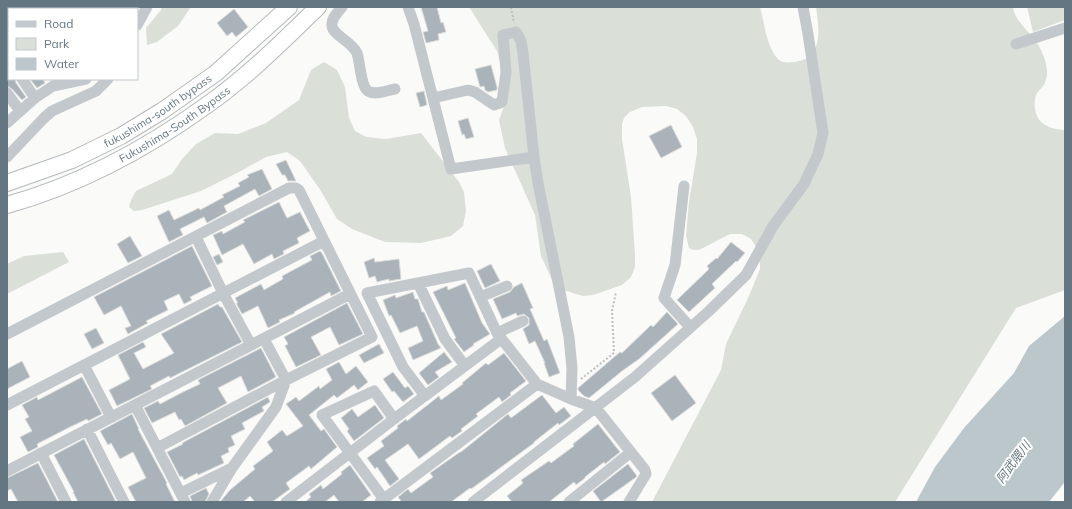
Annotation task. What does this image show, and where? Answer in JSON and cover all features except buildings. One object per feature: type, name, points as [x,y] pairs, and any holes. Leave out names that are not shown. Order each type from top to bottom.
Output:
[{"type":"highway","name":"fukushima-south bypass","points":[[7,183],[72,160],[121,136],[162,111],[216,73],[288,7]]},
{"type":"highway","name":"Fukushima-South Bypass","points":[[7,205],[75,182],[125,158],[168,132],[208,105],[250,71],[318,7]]},
{"type":"street","points":[[138,23],[147,7]]},
{"type":"street","points":[[342,7],[334,16],[332,24],[333,29],[354,48],[358,55],[363,86],[368,91],[374,93],[395,89]]},
{"type":"street","points":[[408,7],[414,24],[451,169],[534,157]]},
{"type":"street","points":[[473,502],[635,377],[746,275],[773,226],[804,184],[818,154],[823,133],[803,7]]},
{"type":"street","points":[[1016,44],[1065,28]]},
{"type":"street","points":[[433,98],[468,90],[475,92],[494,105],[502,102],[506,72],[503,35],[516,32],[523,54],[534,157],[569,337],[572,368],[572,399]]},
{"type":"street","points":[[23,80],[35,98]]},
{"type":"street","points":[[7,123],[35,98],[53,86],[76,80]]},
{"type":"street","points":[[7,157],[52,111],[96,92],[107,80]]},
{"type":"street","points":[[7,93],[20,111]]},
{"type":"street","points":[[684,186],[675,265],[664,298],[690,327]]},
{"type":"street","points":[[7,334],[289,188],[296,188],[299,190],[372,337],[286,380],[157,448]]},
{"type":"street","points":[[196,237],[251,346]]},
{"type":"street","points":[[7,404],[324,241]]},
{"type":"street","points":[[425,396],[403,367],[367,293],[468,273],[499,336],[537,384],[596,408],[645,470],[646,474],[629,502]]},
{"type":"street","points":[[418,283],[445,339],[465,366]]},
{"type":"street","points":[[480,297],[507,286]]},
{"type":"street","points":[[7,471],[350,294]]},
{"type":"street","points":[[286,502],[465,366],[499,336],[523,321]]},
{"type":"street","points":[[212,502],[232,468],[276,407],[286,380],[264,339]]},
{"type":"street","points":[[84,365],[111,417]]},
{"type":"street","points":[[394,419],[374,391],[322,415],[383,501],[537,384]]},
{"type":"street","points":[[135,405],[183,498],[232,468]]},
{"type":"street","points":[[87,429],[124,502]]},
{"type":"street","points":[[568,502],[631,452]]},
{"type":"street","points":[[41,453],[66,502]]},
{"type":"path","points":[[511,7],[516,32]]},
{"type":"path","points":[[572,386],[614,353],[612,311],[616,292]]},
{"type":"green space","points":[[162,7],[191,7],[178,26],[157,42],[147,45],[146,28]]},
{"type":"green space","points":[[469,7],[760,7],[766,34],[774,54],[782,62],[795,62],[811,55],[815,49],[818,41],[816,7],[1013,7],[1016,17],[1039,45],[1046,64],[1046,80],[1037,93],[1035,100],[1036,114],[1045,125],[1065,130],[1065,290],[1016,308],[895,502],[652,502],[721,370],[726,344],[760,269],[760,253],[751,239],[742,234],[730,234],[699,250],[689,248],[686,236],[689,202],[697,153],[697,139],[693,127],[686,116],[677,109],[666,106],[642,107],[630,112],[624,118],[622,124],[622,139],[631,197],[635,255],[635,267],[631,277],[622,285],[593,295],[583,296],[564,290],[553,282],[541,256],[535,215],[505,148],[499,120],[509,93],[497,51]]},
{"type":"green space","points":[[1027,7],[1065,7],[1065,20],[1033,32]]},
{"type":"green space","points":[[324,62],[337,70],[345,87],[349,118],[355,131],[366,137],[386,139],[421,133],[459,182],[464,192],[466,211],[463,226],[451,236],[421,243],[385,242],[352,229],[337,219],[321,191],[300,161],[287,152],[266,157],[201,191],[142,210],[134,211],[129,207],[136,191],[172,174],[182,159],[196,144],[215,133],[238,134],[266,123],[299,100],[311,70]]},
{"type":"green space","points":[[63,252],[69,262],[7,294],[7,264],[24,256]]},
{"type":"water","name":"阿武隈川","points":[[1065,316],[1064,483],[1049,502],[916,502],[935,467],[964,428],[1014,373],[1029,346]]}]
